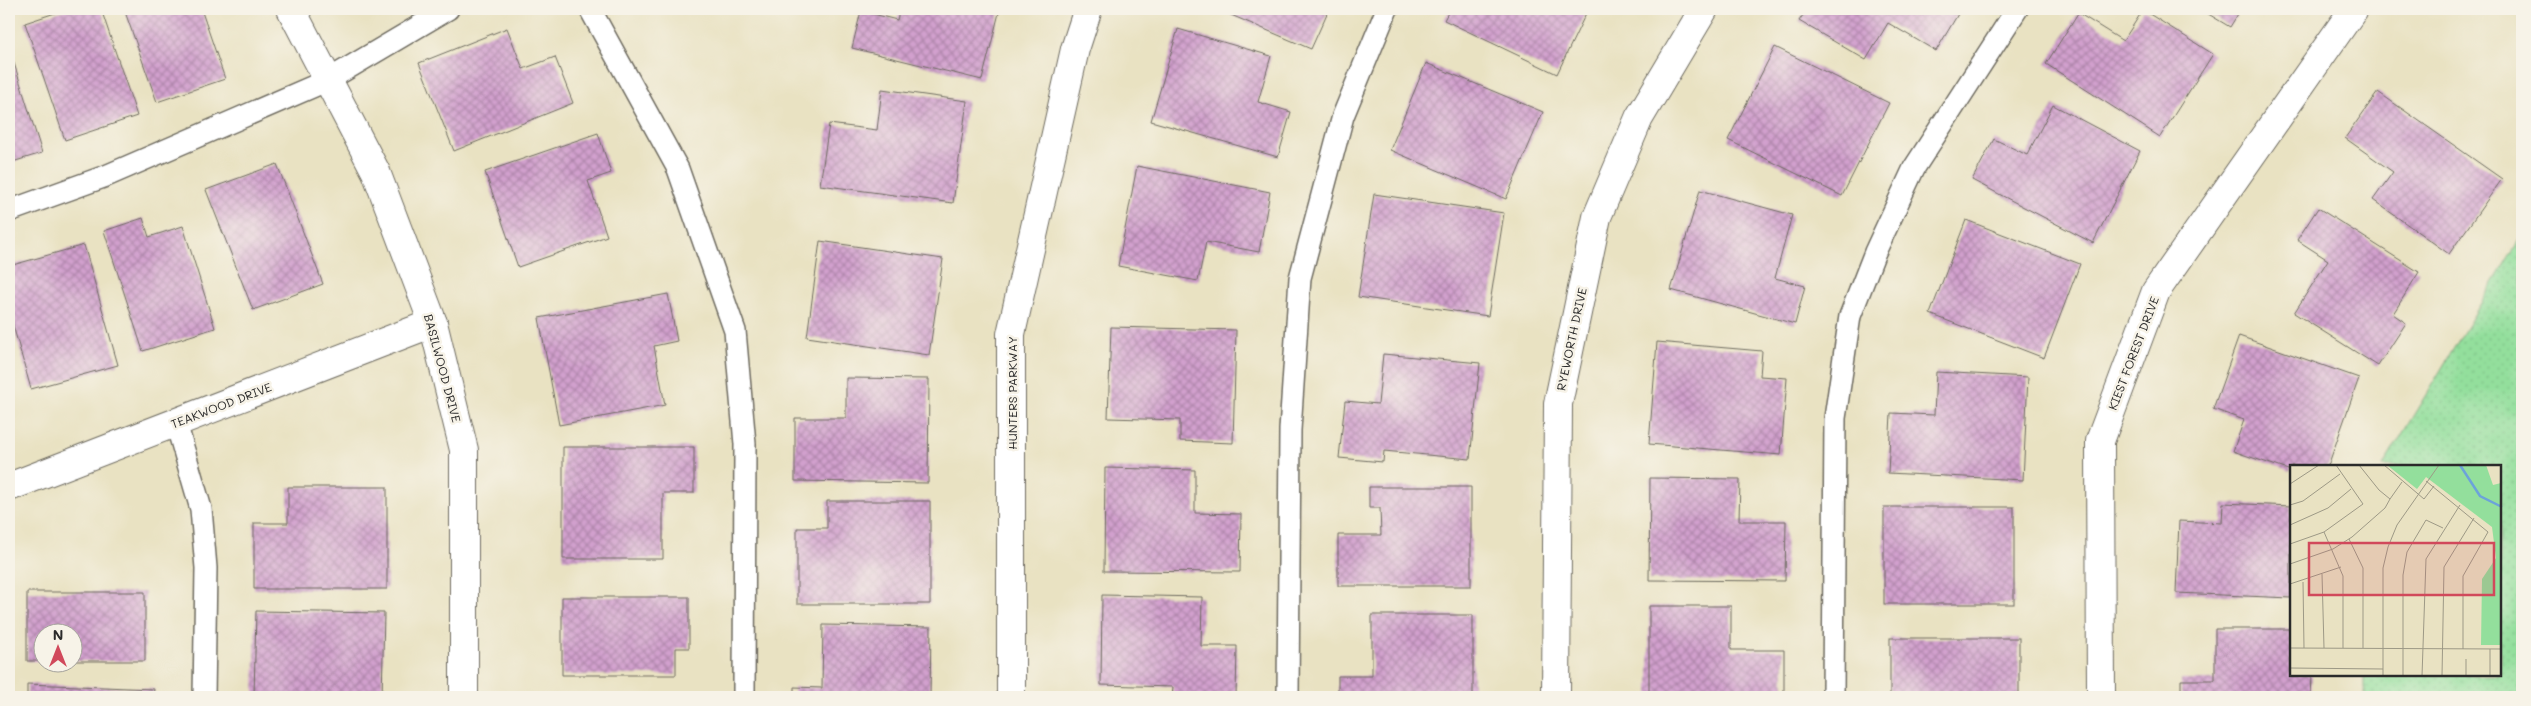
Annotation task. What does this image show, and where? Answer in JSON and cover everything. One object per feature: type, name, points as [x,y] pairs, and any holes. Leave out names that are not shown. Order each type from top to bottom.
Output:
[{"type":"street","name":"BASILWOOD DRIVE","points":[[291,9],[376,172],[433,323],[464,450],[464,697]]},
{"type":"street","name":"HUNTERS PARKWAY","points":[[1011,697],[1011,334],[1075,49],[1088,9]]},
{"type":"street","name":"RYEWORTH DRIVE","points":[[1556,697],[1558,404],[1597,217],[1639,118],[1704,9]]},
{"type":"street","name":"KIEST FOREST DRIVE","points":[[2101,697],[2100,441],[2103,432],[2156,291],[2354,9]]},
{"type":"street","name":"TEAKWOOD DRIVE","points":[[9,487],[433,323]]},
{"type":"lane","points":[[9,211],[106,176],[328,80],[448,9]]},
{"type":"lane","points":[[590,9],[678,169],[735,331],[745,444],[744,697]]},
{"type":"lane","points":[[1288,697],[1290,430],[1300,278],[1343,116],[1387,9]]},
{"type":"lane","points":[[1832,697],[1835,418],[1850,316],[1875,252],[1914,168],[2017,9]]},
{"type":"lane","points":[[176,423],[201,509],[206,568],[204,697]]},
{"type":"green space","points":[[2522,235],[2522,697],[2365,697],[2365,676],[2501,676],[2501,465],[2384,465]]},
{"type":"building","points":[[67,9],[101,9],[137,116],[65,140],[25,23]]},
{"type":"building","points":[[124,9],[201,9],[225,79],[157,102]]},
{"type":"building","points":[[900,9],[1000,9],[982,80],[852,48],[861,11],[897,20]]},
{"type":"building","points":[[1217,9],[1329,9],[1311,49]]},
{"type":"building","points":[[1450,9],[1588,9],[1557,74],[1444,20]]},
{"type":"building","points":[[1807,9],[1961,9],[1936,51],[1888,23],[1866,60],[1799,21]]},
{"type":"building","points":[[2200,9],[2241,9],[2230,27]]},
{"type":"building","points":[[2143,10],[2213,54],[2160,137],[2046,64],[2078,13],[2123,41]]},
{"type":"building","points":[[507,28],[523,69],[555,57],[573,103],[454,151],[419,63]]},
{"type":"building","points":[[1178,29],[1271,56],[1258,102],[1291,112],[1278,157],[1151,121]]},
{"type":"building","points":[[9,47],[42,153],[9,163]]},
{"type":"building","points":[[1775,47],[1889,103],[1842,196],[1728,140]]},
{"type":"building","points":[[1426,63],[1543,112],[1506,199],[1390,150]]},
{"type":"building","points":[[882,89],[967,101],[953,203],[820,185],[829,124],[877,130]]},
{"type":"building","points":[[2378,92],[2502,179],[2449,254],[2373,200],[2393,172],[2345,138]]},
{"type":"building","points":[[2053,105],[2140,151],[2093,243],[1972,180],[1994,139],[2027,155]]},
{"type":"building","points":[[598,133],[611,173],[588,181],[607,236],[518,267],[485,172]]},
{"type":"building","points":[[277,164],[323,284],[253,310],[206,190]]},
{"type":"building","points":[[1137,166],[1270,192],[1259,252],[1206,242],[1198,281],[1118,266]]},
{"type":"building","points":[[1700,190],[1792,215],[1775,278],[1805,286],[1795,324],[1671,290]]},
{"type":"building","points":[[1374,194],[1504,213],[1488,316],[1358,297]]},
{"type":"building","points":[[2318,208],[2419,272],[2393,314],[2406,323],[2378,366],[2294,313],[2328,260],[2297,240]]},
{"type":"building","points":[[143,218],[149,237],[183,226],[215,328],[143,351],[104,231]]},
{"type":"building","points":[[1966,220],[2080,264],[2044,358],[1930,314]]},
{"type":"building","points":[[820,241],[943,259],[929,355],[807,337]]},
{"type":"building","points":[[84,245],[118,365],[31,389],[9,311],[9,266]]},
{"type":"building","points":[[668,294],[677,341],[654,346],[665,405],[559,425],[539,318]]},
{"type":"building","points":[[1111,327],[1236,330],[1233,443],[1180,441],[1180,420],[1108,418]]},
{"type":"building","points":[[2239,336],[2359,378],[2328,465],[2290,465],[2290,471],[2233,451],[2244,420],[2213,409]]},
{"type":"building","points":[[1657,342],[1762,351],[1760,376],[1787,378],[1781,455],[1649,444]]},
{"type":"building","points":[[1383,354],[1480,363],[1470,459],[1384,451],[1383,462],[1339,458],[1345,401],[1378,404]]},
{"type":"building","points":[[1936,372],[2028,377],[2023,480],[1888,473],[1891,413],[1934,415]]},
{"type":"building","points":[[846,378],[929,379],[928,483],[795,481],[795,418],[846,418]]},
{"type":"building","points":[[563,447],[694,447],[694,493],[663,493],[663,559],[563,559]]},
{"type":"building","points":[[1105,468],[1195,470],[1195,513],[1241,514],[1240,572],[1104,571]]},
{"type":"building","points":[[1650,478],[1740,479],[1739,521],[1786,521],[1785,581],[1649,580]]},
{"type":"building","points":[[288,487],[387,487],[387,589],[254,589],[254,523],[288,523]]},
{"type":"building","points":[[1369,487],[1471,487],[1471,586],[1338,586],[1338,535],[1381,535],[1380,508],[1369,508]]},
{"type":"building","points":[[827,501],[930,501],[930,604],[797,604],[797,528],[827,528]]},
{"type":"building","points":[[2223,503],[2290,506],[2290,598],[2176,593],[2179,521],[2222,523]]},
{"type":"building","points":[[1884,507],[2014,507],[2014,604],[1884,604]]},
{"type":"building","points":[[27,592],[145,592],[145,661],[82,661],[82,624],[32,624],[32,661],[27,661]]},
{"type":"building","points":[[1102,595],[1202,597],[1201,646],[1237,646],[1236,697],[1172,697],[1173,687],[1101,685]]},
{"type":"building","points":[[562,597],[689,597],[689,648],[676,648],[676,675],[562,675]]},
{"type":"building","points":[[1649,606],[1731,606],[1731,650],[1784,650],[1784,697],[1649,697]]},
{"type":"building","points":[[256,611],[384,613],[382,697],[254,697]]},
{"type":"building","points":[[1372,615],[1473,615],[1473,697],[1338,697],[1338,676],[1372,676]]},
{"type":"building","points":[[823,625],[931,627],[930,697],[794,697],[794,687],[822,688]]},
{"type":"building","points":[[2215,629],[2290,629],[2290,676],[2312,676],[2311,697],[2181,697],[2181,680],[2215,680]]},
{"type":"building","points":[[1890,638],[2019,638],[2019,697],[1890,697]]},
{"type":"building","points":[[27,684],[154,689],[153,697],[27,697]]}]
